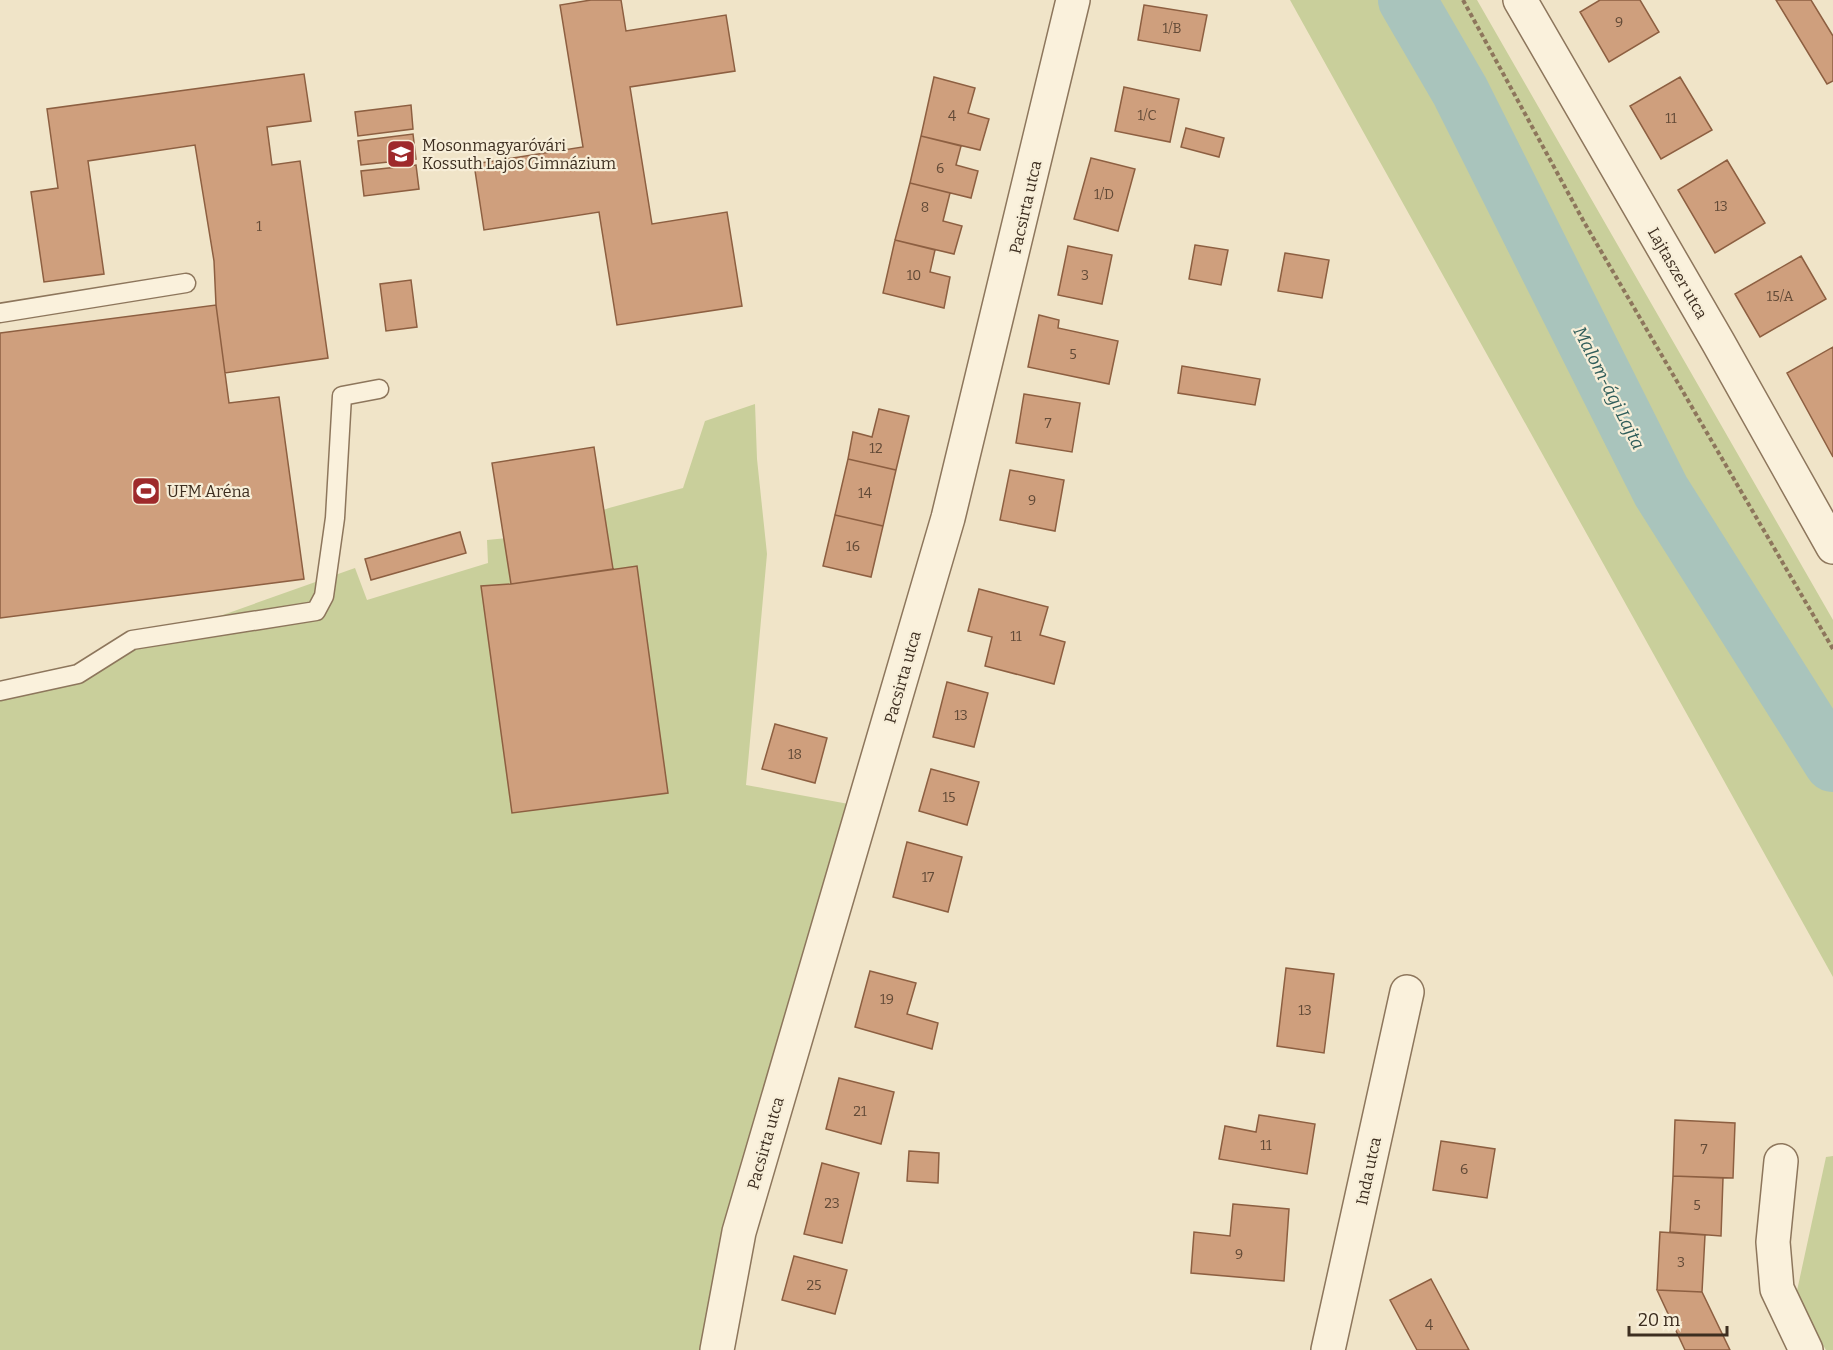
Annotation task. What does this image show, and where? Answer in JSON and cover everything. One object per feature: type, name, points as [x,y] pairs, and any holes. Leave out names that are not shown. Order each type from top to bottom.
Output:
[{"type":"street","name":"Pacsirta utca","points":[[717,1350],[739,1232],[948,518],[1073,0]]},
{"type":"street","name":"Lajtaszer utca","points":[[1520,0],[1718,342],[1833,547]]},
{"type":"street","name":"Inda utca","points":[[1328,1350],[1407,992]]},
{"type":"street","points":[[1781,1161],[1773,1242],[1777,1289],[1806,1350]]},
{"type":"lane","points":[[0,313],[186,283]]},
{"type":"lane","points":[[0,691],[78,674],[132,640],[316,611],[324,596],[335,518],[342,396],[379,389]]},
{"type":"path","points":[[1463,0],[1584,222],[1833,649]]},
{"type":"green space","points":[[1290,0],[1477,0],[1833,620],[1833,977]]},
{"type":"green space","points":[[755,404],[757,459],[767,554],[746,785],[854,805],[714,1273],[700,1350],[0,1350],[0,694],[355,568],[367,600],[488,563],[487,540],[529,536],[609,508],[683,488],[705,421]]},
{"type":"green space","points":[[1833,1156],[1833,1350],[1826,1350],[1795,1300],[1826,1157]]},
{"type":"building","points":[[591,0],[621,0],[626,31],[726,15],[735,71],[630,87],[652,224],[727,212],[742,306],[617,325],[599,212],[484,230],[474,164],[583,147],[560,5]]},
{"type":"building","points":[[1600,0],[1640,0],[1659,32],[1609,62],[1580,12]]},
{"type":"building","points":[[1776,0],[1811,0],[1833,36],[1833,81],[1827,84]]},
{"type":"building","points":[[1144,5],[1207,15],[1200,51],[1138,40]]},
{"type":"building","points":[[304,74],[311,121],[267,127],[272,165],[300,161],[328,358],[225,373],[216,305],[214,261],[195,145],[88,161],[104,274],[44,282],[31,192],[58,188],[47,109]]},
{"type":"building","points":[[934,77],[975,88],[968,113],[989,119],[980,150],[921,136]]},
{"type":"building","points":[[1680,77],[1712,130],[1661,159],[1630,106]]},
{"type":"building","points":[[1124,87],[1179,99],[1170,142],[1115,131]]},
{"type":"building","points":[[411,105],[413,129],[358,136],[355,112]]},
{"type":"building","points":[[1186,128],[1224,138],[1219,157],[1181,147]]},
{"type":"building","points":[[413,134],[416,159],[361,165],[358,141]]},
{"type":"building","points":[[921,136],[961,146],[956,165],[978,171],[971,198],[910,183]]},
{"type":"building","points":[[1091,158],[1135,169],[1118,231],[1074,219]]},
{"type":"building","points":[[1727,160],[1765,223],[1715,253],[1678,190]]},
{"type":"building","points":[[416,165],[419,189],[364,196],[361,171]]},
{"type":"building","points":[[910,183],[950,193],[943,221],[962,226],[954,254],[895,240]]},
{"type":"building","points":[[895,240],[935,250],[930,272],[950,277],[944,308],[883,293]]},
{"type":"building","points":[[1195,245],[1228,250],[1221,285],[1189,279]]},
{"type":"building","points":[[1068,246],[1112,255],[1102,304],[1058,295]]},
{"type":"building","points":[[1285,253],[1329,260],[1322,298],[1278,291]]},
{"type":"building","points":[[1801,256],[1826,299],[1760,337],[1735,294]]},
{"type":"building","points":[[411,280],[417,327],[386,331],[380,284]]},
{"type":"building","name":"UFM Aréna","points":[[216,305],[229,403],[279,397],[304,579],[0,618],[0,333]]},
{"type":"building","points":[[1039,315],[1059,320],[1058,328],[1118,341],[1109,384],[1028,367]]},
{"type":"building","points":[[1833,347],[1833,457],[1787,373]]},
{"type":"building","points":[[1182,366],[1260,379],[1255,405],[1178,393]]},
{"type":"building","points":[[1024,394],[1080,403],[1072,452],[1016,443]]},
{"type":"building","points":[[879,409],[909,416],[896,470],[848,459],[853,432],[872,437]]},
{"type":"building","points":[[594,447],[613,569],[511,584],[492,463]]},
{"type":"building","points":[[848,459],[896,470],[883,526],[835,515]]},
{"type":"building","points":[[1010,470],[1064,480],[1055,531],[1000,520]]},
{"type":"building","points":[[835,515],[883,526],[871,577],[823,566]]},
{"type":"building","points":[[460,532],[466,553],[371,580],[365,559]]},
{"type":"building","points":[[637,566],[668,793],[512,813],[481,586],[511,584]]},
{"type":"building","points":[[979,589],[1048,607],[1040,635],[1065,642],[1054,684],[985,666],[992,637],[968,631]]},
{"type":"building","points":[[947,682],[988,693],[974,747],[933,737]]},
{"type":"building","points":[[775,724],[827,738],[815,783],[762,769]]},
{"type":"building","points":[[931,769],[979,782],[967,825],[919,811]]},
{"type":"building","points":[[907,842],[962,857],[948,912],[893,897]]},
{"type":"building","points":[[1286,968],[1334,974],[1324,1053],[1277,1046]]},
{"type":"building","points":[[870,971],[916,983],[907,1014],[938,1023],[932,1049],[855,1027]]},
{"type":"building","points":[[839,1078],[894,1092],[881,1144],[826,1129]]},
{"type":"building","points":[[1259,1115],[1315,1124],[1307,1174],[1219,1159],[1225,1126],[1256,1132]]},
{"type":"building","points":[[1675,1120],[1735,1123],[1733,1178],[1673,1176]]},
{"type":"building","points":[[1441,1141],[1495,1149],[1487,1198],[1433,1190]]},
{"type":"building","points":[[909,1151],[939,1153],[938,1183],[907,1181]]},
{"type":"building","points":[[822,1163],[859,1173],[842,1243],[804,1234]]},
{"type":"building","points":[[1673,1176],[1723,1178],[1721,1236],[1670,1232]]},
{"type":"building","points":[[1233,1204],[1289,1209],[1284,1281],[1191,1273],[1194,1232],[1230,1236]]},
{"type":"building","points":[[1660,1232],[1705,1235],[1702,1292],[1657,1290]]},
{"type":"building","points":[[794,1256],[847,1270],[835,1314],[782,1300]]},
{"type":"building","points":[[1431,1279],[1469,1350],[1417,1350],[1390,1300]]},
{"type":"building","points":[[1657,1290],[1702,1292],[1730,1350],[1685,1350]]},
{"type":"waterway","name":"Malom-ági Lajta","points":[[1407,0],[1460,91],[1661,491],[1833,763]]},
{"type":"place","name":"Mosonmagyaróvári Kossuth Lajos Gimnázium","points":[[401,154]]},
{"type":"place","name":"UFM Aréna","points":[[146,491]]}]
